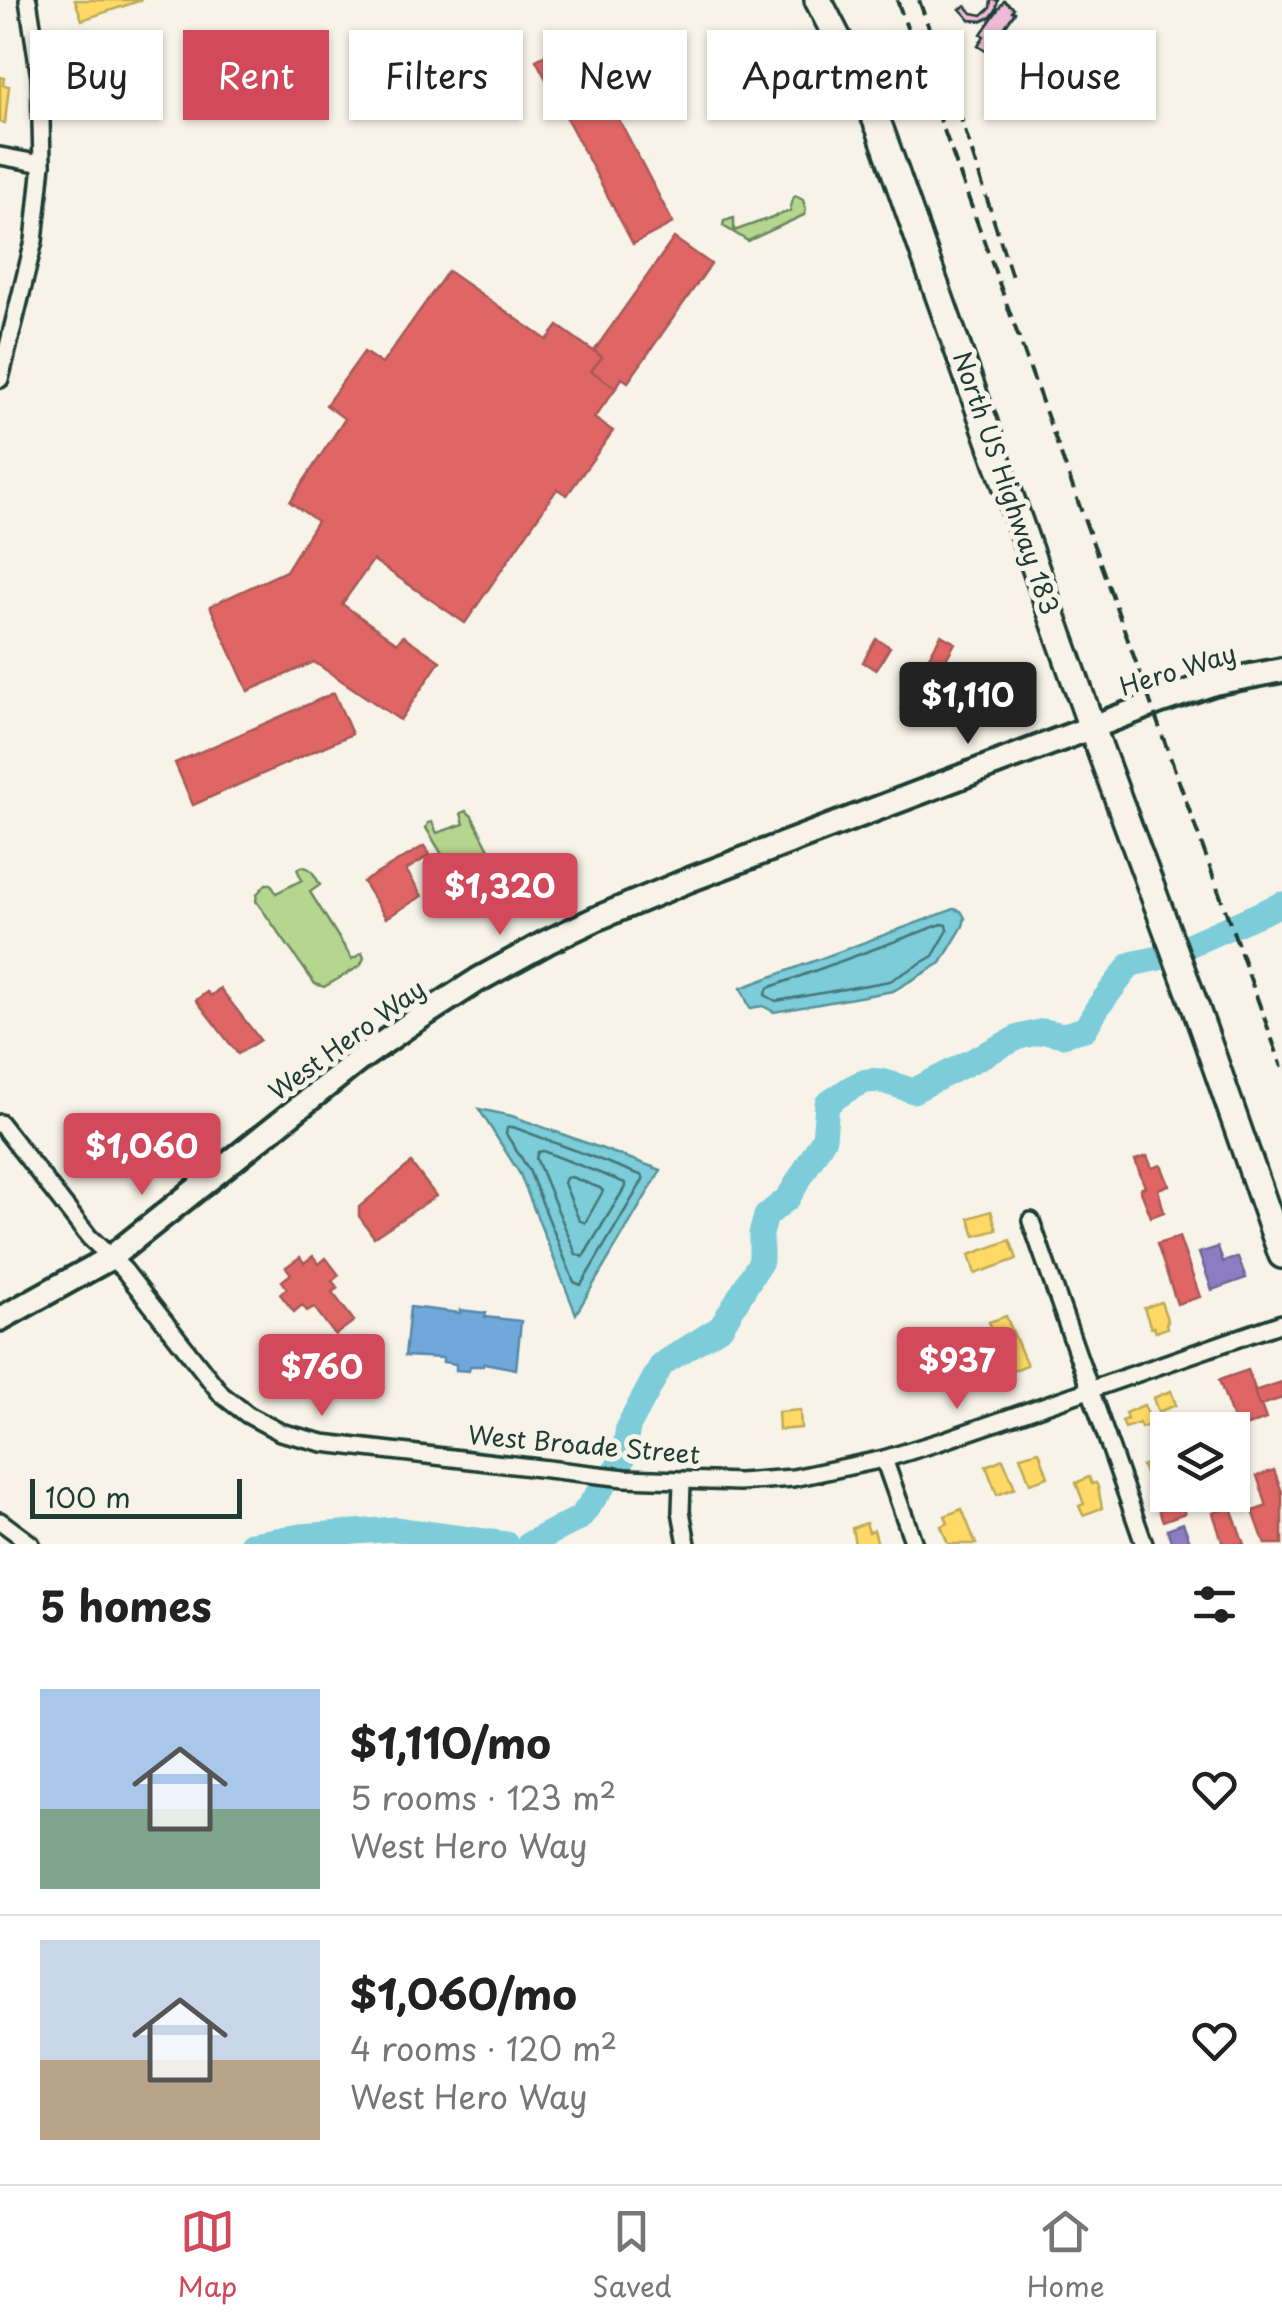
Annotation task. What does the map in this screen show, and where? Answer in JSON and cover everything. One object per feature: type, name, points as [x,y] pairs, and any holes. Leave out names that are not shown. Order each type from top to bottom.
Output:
[{"type":"main road","name":"North US Highway 183","points":[[818,0],[880,129],[1282,1255]]},
{"type":"main road","name":"Hero Way","points":[[1092,728],[1214,683],[1282,670]]},
{"type":"main road","name":"West Hero Way","points":[[0,1319],[110,1258],[360,1059],[478,980],[548,942],[689,880],[1092,728]]},
{"type":"street","points":[[0,379],[34,241],[42,164],[40,77],[28,0]]},
{"type":"street","points":[[0,156],[42,164]]},
{"type":"street","name":"West Broade Street","points":[[0,1123],[84,1231],[124,1270],[222,1395],[248,1416],[280,1432],[367,1449],[682,1482],[793,1478],[884,1459],[1282,1323]]},
{"type":"street","points":[[1030,1221],[1144,1544]]},
{"type":"street","points":[[884,1459],[914,1544]]},
{"type":"street","points":[[682,1482],[682,1543]]},
{"type":"street","points":[[0,1520],[31,1544]]},
{"type":"green space","points":[[796,196],[803,200],[804,215],[748,241],[723,226],[724,221],[734,218],[734,231],[790,211]]},
{"type":"green space","points":[[466,811],[500,871],[498,880],[474,895],[464,891],[426,828],[432,822],[437,833],[464,824],[461,813]]},
{"type":"green space","points":[[297,869],[311,870],[320,885],[310,892],[352,959],[362,953],[364,958],[360,966],[324,987],[315,984],[256,901],[266,884],[271,884],[276,893],[302,880]]},
{"type":"water","points":[[954,909],[965,918],[941,963],[893,991],[774,1012],[763,1006],[750,1008],[741,988]]},
{"type":"water","points":[[479,1109],[512,1116],[661,1170],[576,1314],[520,1174]]},
{"type":"building: Homes","points":[[75,0],[142,0],[82,20]]},
{"type":"building: Homes","points":[[0,77],[4,78],[3,85],[9,86],[5,123],[0,122]]},
{"type":"building: Homes","points":[[991,1211],[997,1230],[975,1236],[969,1218]]},
{"type":"building: Homes","points":[[1010,1240],[1017,1259],[975,1274],[969,1255]]},
{"type":"building: Homes","points":[[1161,1302],[1167,1328],[1156,1332],[1144,1308]]},
{"type":"building: Homes","points":[[1006,1316],[1027,1365],[1007,1373],[989,1322]]},
{"type":"building: Homes","points":[[1171,1391],[1176,1405],[1158,1412],[1153,1398]]},
{"type":"building: Homes","points":[[1144,1405],[1150,1425],[1141,1428],[1139,1423],[1125,1428],[1125,1413]]},
{"type":"building: Homes","points":[[800,1410],[801,1428],[779,1430],[778,1412]]},
{"type":"building: Homes","points":[[1039,1451],[1048,1477],[1030,1483],[1020,1456]]},
{"type":"building: Homes","points":[[1003,1459],[1015,1488],[997,1495],[986,1466]]},
{"type":"building: Homes","points":[[1150,1462],[1150,1486],[1142,1466]]},
{"type":"building: Homes","points":[[1089,1477],[1098,1487],[1102,1508],[1083,1515],[1079,1506],[1084,1504],[1076,1483]]},
{"type":"building: Homes","points":[[962,1509],[976,1544],[948,1544],[941,1526],[948,1523],[945,1516]]},
{"type":"building: Homes","points":[[866,1523],[869,1532],[874,1530],[878,1544],[855,1544],[852,1528]]},
{"type":"building: Shops","points":[[568,120],[619,120],[673,223],[633,244]]},
{"type":"building: Shops","points":[[674,238],[711,264],[628,382],[622,378],[616,388],[591,371],[602,357],[594,351]]},
{"type":"building: Shops","points":[[448,271],[547,340],[558,326],[602,357],[591,371],[616,388],[594,418],[613,431],[567,495],[557,489],[465,623],[373,560],[342,604],[397,643],[403,636],[440,661],[400,720],[314,662],[248,691],[210,606],[286,571],[317,521],[290,502],[345,419],[326,405],[364,352],[382,364]]},
{"type":"building: Shops","points":[[941,635],[955,643],[915,715],[901,708]]},
{"type":"building: Shops","points":[[876,639],[890,647],[876,670],[863,662]]},
{"type":"building: Shops","points":[[334,693],[352,734],[193,805],[175,763]]},
{"type":"building: Shops","points":[[424,846],[430,855],[406,870],[422,896],[386,918],[363,882]]},
{"type":"building: Shops","points":[[220,988],[260,1040],[238,1054],[196,1000],[207,992],[211,996]]},
{"type":"building: Shops","points":[[131,1117],[145,1136],[109,1165],[94,1145]]},
{"type":"building: Shops","points":[[1147,1156],[1152,1168],[1161,1165],[1169,1185],[1158,1189],[1164,1212],[1151,1217],[1140,1189],[1145,1187],[1135,1160]]},
{"type":"building: Shops","points":[[411,1163],[436,1196],[374,1237],[359,1216],[359,1207]]},
{"type":"building: Shops","points":[[1179,1237],[1200,1297],[1177,1304],[1157,1244]]},
{"type":"building: Shops","points":[[313,1256],[319,1264],[326,1258],[339,1275],[332,1281],[338,1288],[332,1292],[354,1321],[335,1335],[314,1307],[307,1311],[302,1305],[294,1312],[280,1294],[287,1288],[282,1281],[291,1274],[286,1267],[300,1257],[304,1263]]},
{"type":"building: Shops","points":[[1248,1370],[1266,1419],[1250,1425],[1250,1412],[1231,1412],[1219,1380]]},
{"type":"building: Shops","points":[[1282,1382],[1282,1398],[1259,1406],[1254,1391]]},
{"type":"building: Shops","points":[[1274,1470],[1282,1492],[1282,1544],[1265,1544],[1253,1511],[1267,1506],[1257,1476]]},
{"type":"building: Shops","points":[[1160,1512],[1185,1513],[1163,1521]]},
{"type":"building: Shops","points":[[1232,1512],[1244,1544],[1223,1544],[1213,1513]]},
{"type":"building: Offices","points":[[1218,1247],[1223,1262],[1238,1257],[1246,1278],[1212,1290],[1199,1253]]},
{"type":"building: Offices","points":[[1183,1523],[1191,1544],[1172,1544],[1167,1529]]},
{"type":"building: Schools","points":[[410,1307],[486,1313],[485,1317],[521,1321],[516,1369],[484,1363],[470,1366],[469,1371],[456,1370],[456,1364],[443,1362],[443,1358],[405,1356]]},
{"type":"building: Other","points":[[991,0],[998,0],[996,10],[982,21],[970,20],[960,9],[966,6],[972,13],[982,15],[990,8]]},
{"type":"building: Other","points":[[1004,1],[1014,8],[1003,30],[984,30],[984,36],[981,34]]},
{"type":"waterway","points":[[529,1544],[580,1518],[623,1459],[628,1427],[662,1364],[721,1327],[761,1261],[766,1216],[788,1198],[824,1138],[827,1104],[868,1081],[913,1091],[1019,1037],[1044,1031],[1063,1035],[1085,1029],[1131,964],[1159,958],[1282,904]]},
{"type":"waterway","points":[[251,1544],[395,1529],[506,1544]]},
{"type":"waterway","points":[[452,1544],[454,1536]]},
{"type":"railway","points":[[897,0],[1282,1067]]},
{"type":"railway","points":[[919,0],[1012,277]]}]
